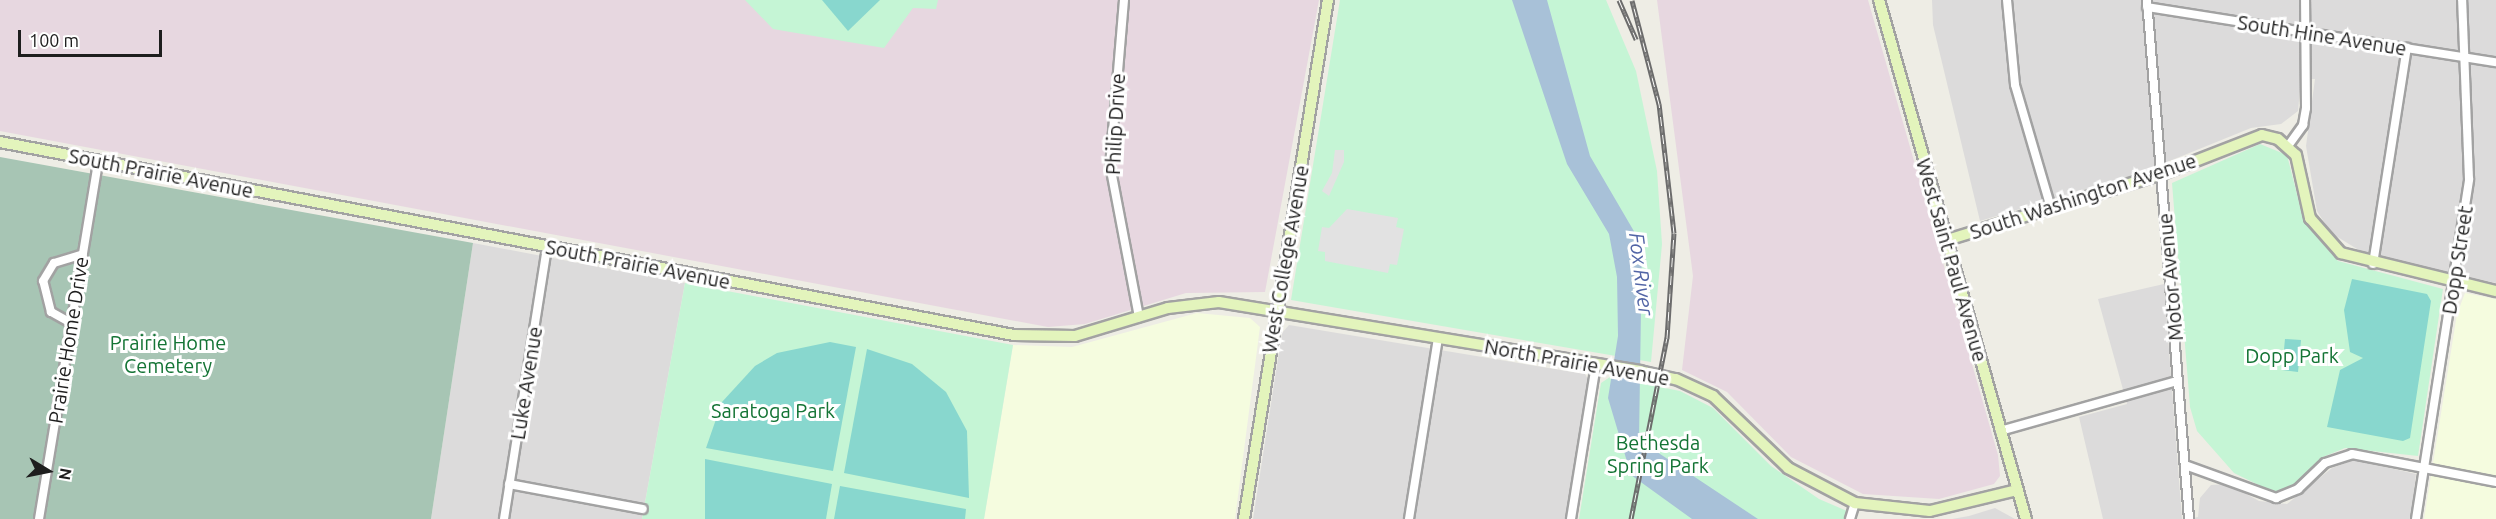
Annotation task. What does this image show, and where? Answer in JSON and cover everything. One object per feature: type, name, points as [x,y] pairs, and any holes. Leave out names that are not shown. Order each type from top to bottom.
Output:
[{"type":"street","name":"Philip Drive","points":[[1124,0],[1110,165],[1139,317]]},
{"type":"street","name":"West College Avenue","points":[[1244,519],[1275,310],[1328,0]]},
{"type":"street","name":"West Saint Paul Avenue","points":[[1879,0],[2026,519]]},
{"type":"street","points":[[2007,0],[2015,85],[2051,208]]},
{"type":"street","points":[[2305,0],[2305,117],[2288,146],[2301,166],[2307,210],[2319,232],[2341,254],[2372,265],[2496,291]]},
{"type":"street","name":"Dopp Street","points":[[2416,519],[2469,179],[2462,0]]},
{"type":"street","name":"South Hine Avenue","points":[[2147,4],[2496,63]]},
{"type":"street","name":"Motor Avenue","points":[[2147,4],[2189,519]]},
{"type":"street","points":[[2372,265],[2407,48]]},
{"type":"street","name":"South Washington Avenue","points":[[1947,240],[2162,174],[2253,136],[2270,136],[2288,146]]},
{"type":"street","name":"South Prairie Avenue","points":[[0,142],[1027,337],[1075,336],[1139,317],[1200,303],[1275,310]]},
{"type":"street","name":"Prairie Home Drive","points":[[39,519],[98,161]]},
{"type":"street","name":"Luke Avenue","points":[[504,519],[547,246]]},
{"type":"street","points":[[71,323],[48,307],[43,281],[54,263],[83,254]]},
{"type":"street","name":"North Prairie Avenue","points":[[1275,310],[1676,379],[1713,396],[1788,468],[1855,503],[1930,511],[2017,490]]},
{"type":"street","points":[[1409,519],[1438,338]]},
{"type":"street","points":[[1571,519],[1596,364]]},
{"type":"street","points":[[2000,431],[2177,381]]},
{"type":"street","points":[[2185,465],[2276,498],[2298,489],[2325,463],[2345,455],[2424,467],[2496,482]]},
{"type":"street","points":[[509,484],[643,509]]},
{"type":"street","points":[[1850,519],[1855,503]]},
{"type":"shaded area","points":[[0,0],[1319,0],[1265,292],[1186,293],[1085,324],[1048,327],[0,131]]},
{"type":"shaded area","name":"Fox River","points":[[1512,0],[1547,0],[1590,156],[1642,245],[1639,440],[1758,519],[1692,519],[1631,475],[1608,398],[1618,336],[1617,277],[1609,234],[1567,164]]},
{"type":"shaded area","points":[[1657,0],[1868,0],[1998,455],[2000,476],[1994,484],[1939,499],[1863,494],[1791,457],[1727,392],[1682,370],[1693,276]]},
{"type":"shaded area","points":[[1932,0],[2496,0],[2496,283],[2367,255],[2331,233],[2317,211],[2306,146],[2315,79],[2301,79],[2298,111],[2281,124],[2251,128],[2140,173],[1980,221],[1933,25]]},
{"type":"shaded area","points":[[1335,150],[1344,150],[1344,162],[1329,196],[1322,191],[1332,173]]},
{"type":"shaded area","points":[[1347,209],[1398,218],[1396,227],[1404,229],[1397,265],[1390,264],[1388,273],[1325,261],[1325,252],[1318,251],[1322,227],[1329,228]]},
{"type":"shaded area","points":[[473,243],[685,283],[642,519],[431,519]]},
{"type":"shaded area","points":[[2164,284],[2182,519],[2103,519],[2079,417],[2127,404],[2098,299]]},
{"type":"shaded area","points":[[2465,293],[2496,299],[2496,519],[2424,519],[2457,314]]},
{"type":"shaded area","points":[[1197,313],[1250,318],[1260,327],[1235,519],[984,519],[1013,345],[1072,347]]},
{"type":"shaded area","points":[[1289,325],[1585,374],[1589,381],[1567,519],[1253,519],[1282,333]]},
{"type":"shaded area","points":[[2354,460],[2416,474],[2411,519],[2188,519],[2198,517],[2200,498],[2211,485],[2228,484],[2259,501],[2287,504],[2332,468]]},
{"type":"shaded area","points":[[1995,508],[2015,519],[1952,519],[1969,516]]},
{"type":"green space","points":[[745,0],[938,0],[936,9],[913,8],[884,48],[773,29]]},
{"type":"green space","points":[[822,0],[880,0],[848,31]]},
{"type":"green space","points":[[1340,0],[1606,0],[1636,71],[1657,171],[1662,244],[1651,362],[1291,300]]},
{"type":"green space","name":"Dopp Park","points":[[2260,144],[2287,155],[2304,222],[2338,261],[2443,289],[2418,456],[2345,448],[2323,457],[2289,489],[2273,492],[2234,473],[2197,431],[2190,407],[2172,183]]},
{"type":"green space","name":"Prairie Home Cemetery","points":[[0,157],[473,243],[431,519],[0,519]]},
{"type":"green space","points":[[2352,279],[2427,294],[2431,301],[2410,438],[2403,441],[2327,427],[2340,370],[2363,358],[2350,352],[2344,310]]},
{"type":"green space","name":"Saratoga Park","points":[[685,283],[1013,345],[984,519],[642,519]]},
{"type":"green space","points":[[2285,339],[2301,340],[2298,372],[2282,370]]},
{"type":"green space","points":[[830,342],[856,347],[833,471],[706,448],[722,402],[755,366],[777,353]]},
{"type":"green space","points":[[867,349],[912,364],[946,392],[967,431],[969,498],[844,473]]},
{"type":"green space","name":"Bethesda Spring Park","points":[[1610,377],[1680,391],[1713,408],[1771,466],[1819,499],[1847,511],[1847,519],[1579,519],[1601,383]]},
{"type":"green space","points":[[705,459],[832,484],[826,519],[705,519]]},
{"type":"green space","points":[[840,486],[966,509],[965,519],[834,519]]},
{"type":"railway","points":[[1619,0],[1636,39]]},
{"type":"railway","points":[[1631,519],[1667,338],[1674,233],[1659,104],[1632,0]]}]
